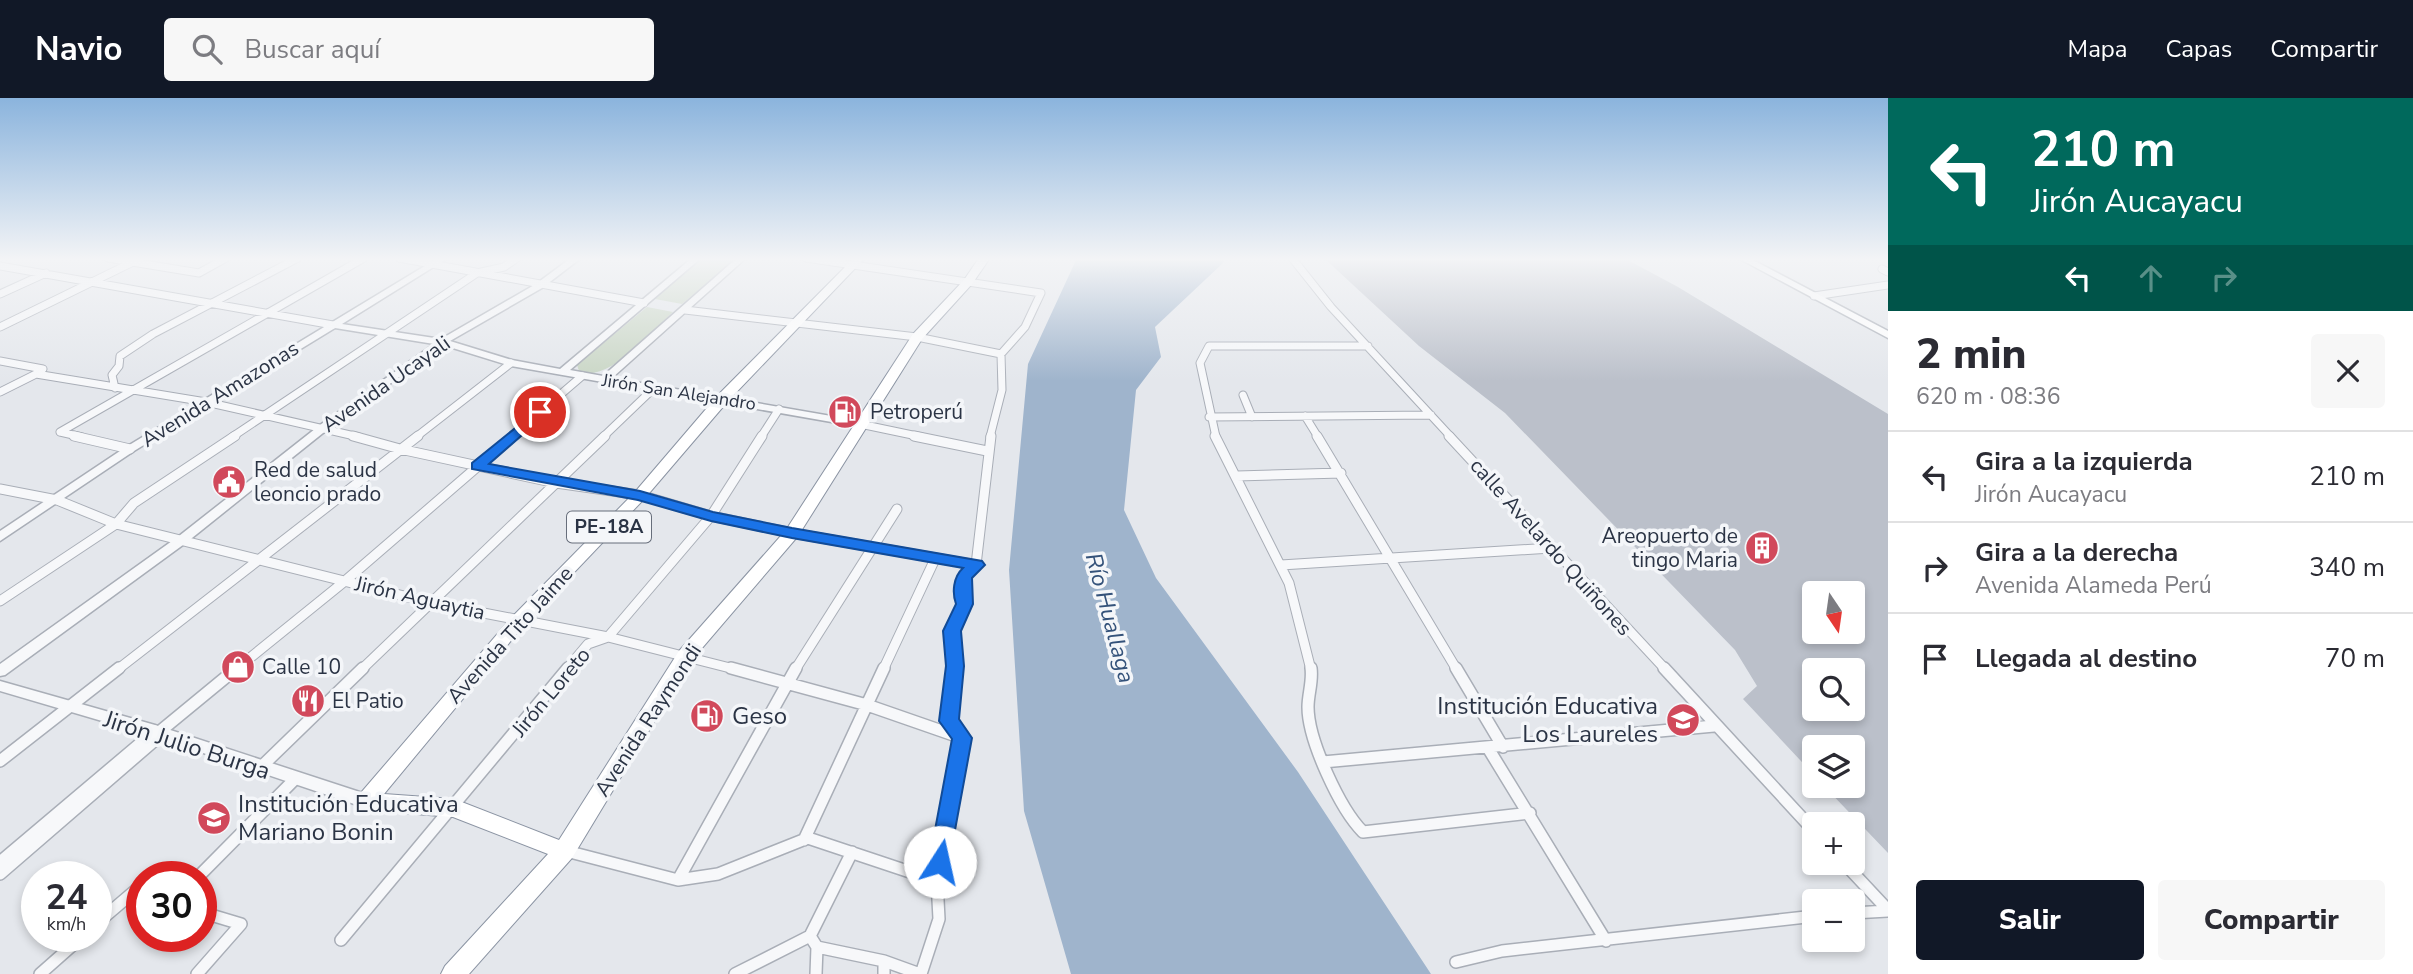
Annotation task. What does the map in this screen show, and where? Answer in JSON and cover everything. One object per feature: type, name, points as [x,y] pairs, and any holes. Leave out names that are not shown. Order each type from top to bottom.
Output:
[{"type":"highway","name":"Avenida Tito Jaime","points":[[366,802],[518,621],[640,495],[723,398],[820,299]]},
{"type":"highway","name":"Avenida Raymondi","points":[[453,974],[564,851],[685,656],[792,533],[916,337],[952,299]]},
{"type":"highway","name":"Jirón Julio Burga","points":[[366,802],[454,808],[564,851]]},
{"type":"main road","points":[[1819,299],[1888,335]]},
{"type":"street","points":[[0,327],[60,299]]},
{"type":"street","name":"Jirón San Alejandro","points":[[182,299],[270,312],[384,335],[442,342],[511,363],[653,389],[723,398],[987,451]]},
{"type":"street","points":[[115,388],[112,375],[119,366],[120,356],[218,299]]},
{"type":"street","points":[[130,449],[60,432],[293,299]]},
{"type":"street","name":"Avenida Amazonas","points":[[0,537],[130,449],[376,299]]},
{"type":"street","points":[[0,601],[116,524],[134,503],[439,299]]},
{"type":"street","name":"Avenida Ucayali","points":[[0,671],[183,539],[324,427],[442,342],[515,299]]},
{"type":"street","points":[[620,299],[644,303]]},
{"type":"street","points":[[562,372],[649,299]]},
{"type":"street","points":[[604,380],[697,299]]},
{"type":"street","points":[[735,974],[813,942],[884,968],[921,974],[939,919],[936,881],[962,738],[949,721],[955,666],[952,631],[965,604],[962,597],[964,576],[976,565],[987,451],[1002,390],[1001,354],[1025,327],[1038,299]]},
{"type":"street","name":"calle Avelardo Quiñones","points":[[1327,299],[1551,548],[1802,818]]},
{"type":"street","points":[[685,310],[916,337],[1001,354]]},
{"type":"street","points":[[1368,346],[1209,346],[1200,363],[1209,417],[1216,439],[1289,583],[1312,673],[1308,708],[1323,762],[1355,824],[1363,832],[1530,813]]},
{"type":"street","points":[[0,361],[43,369],[0,392]]},
{"type":"street","points":[[0,761],[511,363]]},
{"type":"street","points":[[36,374],[132,392],[206,402],[324,427],[400,449],[556,483],[640,495],[711,516],[976,565]]},
{"type":"street","points":[[0,862],[345,581],[582,376]]},
{"type":"street","points":[[260,768],[653,389]]},
{"type":"street","points":[[1244,395],[1252,417]]},
{"type":"street","name":"Jirón Loreto","points":[[341,940],[454,808],[588,644],[608,637],[711,516],[779,409]]},
{"type":"street","points":[[1209,417],[1431,415]]},
{"type":"street","points":[[1305,416],[1503,747]]},
{"type":"street","points":[[1237,476],[1340,473]]},
{"type":"street","name":"Jirón Aguaytia","points":[[0,489],[57,500],[116,524],[432,603],[608,637],[685,656],[867,705],[962,738]]},
{"type":"street","points":[[678,880],[786,684],[897,509]]},
{"type":"street","points":[[1281,565],[1551,548]]},
{"type":"street","points":[[935,559],[804,840],[817,841],[936,881]]},
{"type":"street","name":"Jirón Julio Burga","points":[[0,686],[158,733],[366,802]]},
{"type":"street","points":[[1323,762],[1714,726]]},
{"type":"street","points":[[0,874],[158,733]]},
{"type":"street","points":[[1488,748],[1530,813],[1576,899],[1606,941]]},
{"type":"street","points":[[214,861],[295,779]]},
{"type":"street","name":"Jirón Julio Burga","points":[[564,851],[678,880],[718,874],[804,840]]},
{"type":"street","points":[[816,974],[813,942],[852,852]]},
{"type":"street","points":[[1855,875],[1888,910]]},
{"type":"street","points":[[112,911],[126,900]]},
{"type":"street","points":[[1865,912],[1888,910]]},
{"type":"street","points":[[217,917],[241,924],[217,951]]},
{"type":"street","points":[[1456,962],[1502,951],[1802,918]]},
{"type":"street","points":[[40,974],[65,952]]},
{"type":"street","points":[[197,974],[216,952]]},
{"type":"green space","points":[[655,299],[688,299],[682,304]]},
{"type":"green space","points":[[647,307],[673,312],[616,363],[590,373],[579,371],[577,365]]},
{"type":"water","name":"Río Huallaga","points":[[1058,299],[1185,299],[1155,327],[1161,357],[1136,390],[1124,510],[1156,578],[1298,772],[1431,974],[1071,974],[1024,811],[1009,570],[1028,364]]},
{"type":"building","name":"Areopuerto de tingo Maria","points":[[1368,299],[1698,299],[1888,414],[1888,853],[1865,829],[1865,812],[1849,812],[1835,798],[1865,798],[1865,735],[1802,735],[1802,762],[1743,699],[1757,686],[1735,650],[1505,413],[1419,346]]},
{"type":"place","name":"Petroperú","points":[[845,412]]},
{"type":"place","name":"Red de salud leoncio prado","points":[[229,482]]},
{"type":"place","name":"Areopuerto de tingo Maria","points":[[1762,548]]},
{"type":"place","name":"Calle 10","points":[[238,667]]},
{"type":"place","name":"El Patio","points":[[308,701]]},
{"type":"place","name":"Geso","points":[[707,716]]},
{"type":"place","name":"Institución Educativa Los Laureles","points":[[1683,720]]},
{"type":"place","name":"Institución Educativa Mariano Bonin","points":[[214,818]]},
{"type":"route","points":[[540,412],[478,466],[556,483],[640,495],[711,516],[792,533],[976,565],[964,576],[962,597],[965,604],[952,631],[955,666],[949,721],[962,738],[940,862]]}]
